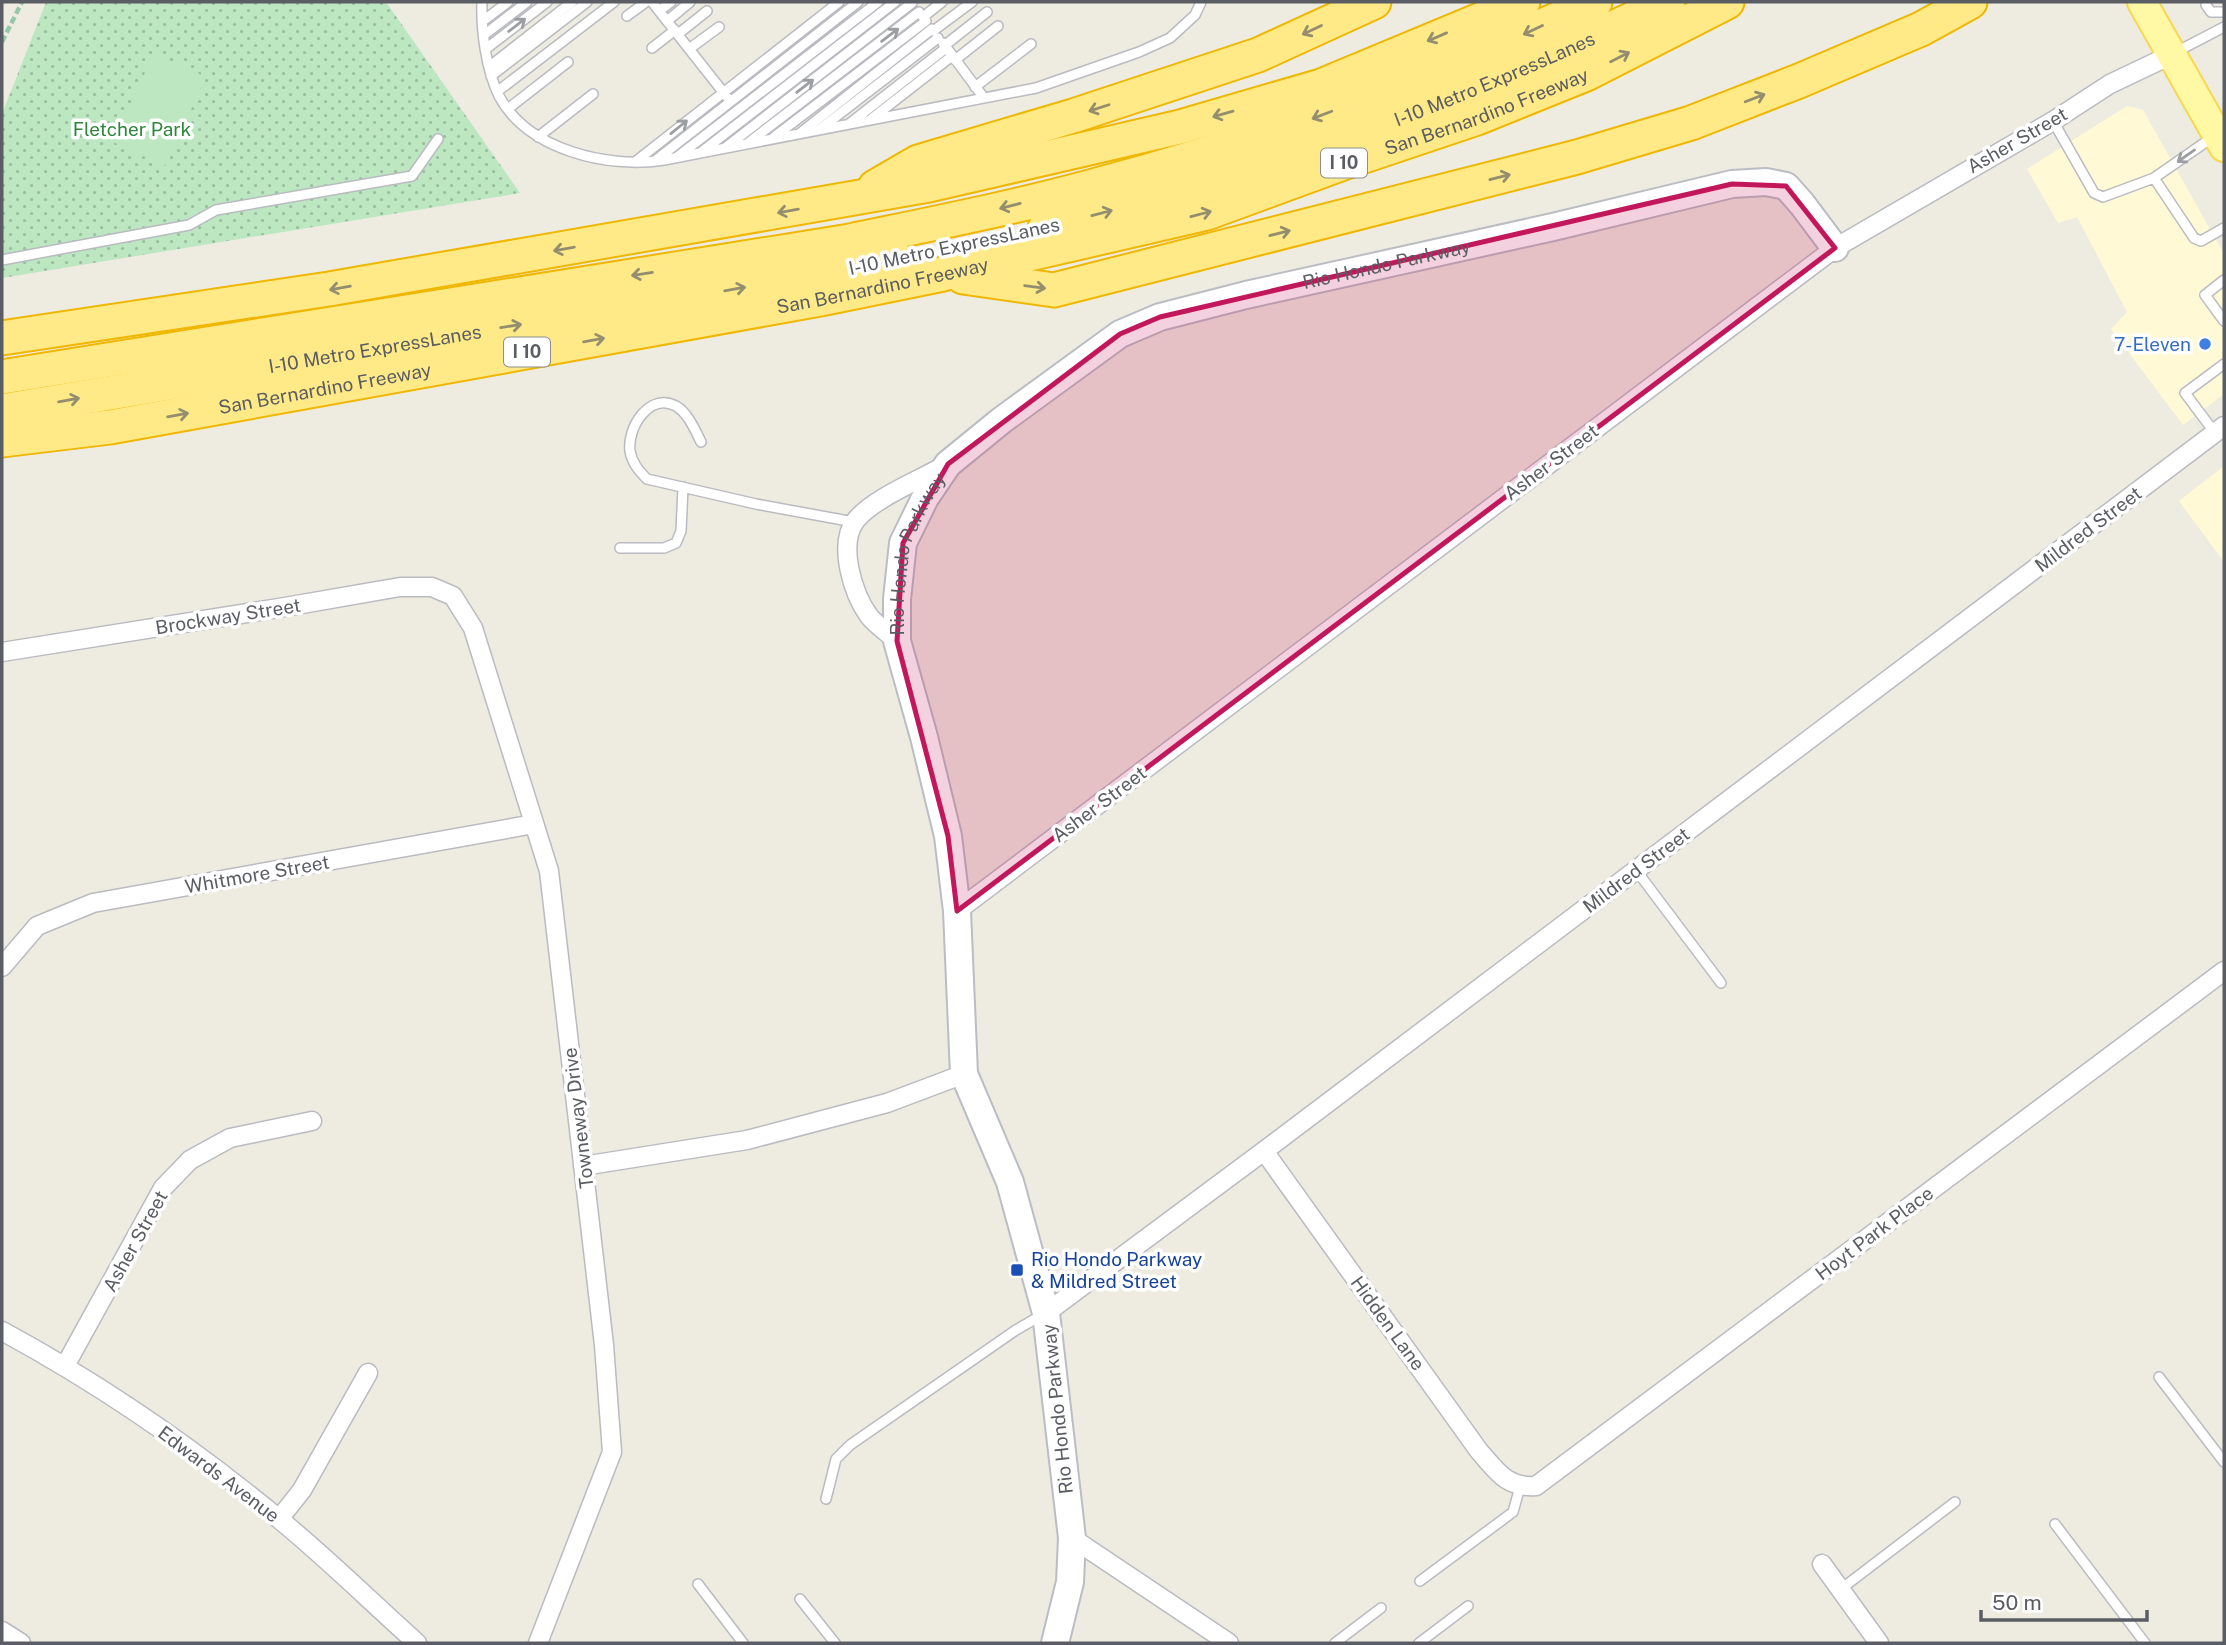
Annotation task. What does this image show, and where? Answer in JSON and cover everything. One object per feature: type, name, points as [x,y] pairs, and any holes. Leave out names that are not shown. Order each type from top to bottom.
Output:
[{"type":"highway","points":[[855,199],[918,162],[1073,116],[1258,55],[1374,2]]},
{"type":"highway","points":[[2,338],[329,289],[942,182],[1180,127],[1321,86],[1523,2]]},
{"type":"highway","name":"I-10 Metro ExpressLanes","points":[[2,377],[849,241],[1108,183],[1303,123],[1496,48],[1595,2]]},
{"type":"highway","name":"I-10 Metro ExpressLanes","points":[[2,411],[898,261],[1020,235],[1194,188],[1324,145],[1567,50],[1668,2]]},
{"type":"highway","name":"San Bernardino Freeway","points":[[2,440],[110,427],[820,299],[943,274],[1207,213],[1477,118],[1586,74],[1727,2]]},
{"type":"highway","points":[[943,274],[1054,290],[1577,157],[1691,123],[1799,82],[1921,29],[1970,2]]},
{"type":"highway","points":[[2,368],[106,322]]},
{"type":"main road","points":[[2142,2],[2218,132]]},
{"type":"street","name":"Asher Street","points":[[957,911],[1835,248],[2053,121],[2110,84],[2173,54]]},
{"type":"street","name":"Rio Hondo Parkway","points":[[1055,1643],[1070,1582],[1072,1538],[1046,1312],[1010,1182],[964,1074],[957,911],[947,835],[897,641],[897,599],[904,544],[925,498],[948,464],[1002,420],[1121,334],[1160,317],[1732,184],[1766,182],[1786,186],[1835,248]]},
{"type":"street","name":"Mildred Street","points":[[1046,1312],[1265,1151],[2220,430]]},
{"type":"street","points":[[897,641],[869,616],[850,577],[847,547],[854,522],[874,504],[948,464]]},
{"type":"street","name":"Brockway Street","points":[[2,652],[400,587],[432,587],[453,596]]},
{"type":"street","name":"Towneway Drive","points":[[453,596],[473,628],[550,872],[604,1345],[612,1452],[538,1643]]},
{"type":"street","name":"Whitmore Street","points":[[2,967],[37,926],[93,903],[534,824]]},
{"type":"street","name":"Hoyt Park Place","points":[[1520,1487],[1536,1486],[2224,971]]},
{"type":"street","points":[[583,1166],[747,1140],[887,1103],[964,1074]]},
{"type":"street","name":"Asher Street","points":[[65,1366],[163,1188],[190,1160],[230,1138],[312,1121]]},
{"type":"street","name":"Hidden Lane","points":[[1265,1151],[1479,1451],[1506,1480],[1520,1487]]},
{"type":"street","name":"Edwards Avenue","points":[[2,1331],[65,1366],[152,1423],[279,1519],[417,1643]]},
{"type":"street","points":[[279,1519],[302,1490],[368,1373]]},
{"type":"street","points":[[1072,1538],[1228,1643]]},
{"type":"street","points":[[1822,1564],[1879,1643]]},
{"type":"street","points":[[2,1631],[22,1643]]},
{"type":"lane","points":[[483,21],[508,2]]},
{"type":"lane","points":[[484,35],[527,2]]},
{"type":"lane","points":[[486,48],[547,2]]},
{"type":"lane","points":[[490,71],[572,2]]},
{"type":"lane","points":[[490,71],[587,2]]},
{"type":"lane","points":[[498,91],[614,2]]},
{"type":"lane","points":[[627,16],[646,2]]},
{"type":"lane","points":[[652,2],[760,136]]},
{"type":"lane","points":[[659,11],[671,2]]},
{"type":"lane","points":[[667,20],[690,2]]},
{"type":"lane","points":[[635,162],[839,2]]},
{"type":"lane","points":[[654,162],[858,2]]},
{"type":"lane","points":[[675,158],[878,2]]},
{"type":"lane","points":[[699,153],[895,2]]},
{"type":"lane","points":[[869,121],[937,36],[942,2]]},
{"type":"lane","points":[[847,125],[972,2]]},
{"type":"lane","points":[[724,149],[760,136],[797,135],[1036,88],[1139,52],[1170,38],[1195,15],[1201,2]]},
{"type":"lane","points":[[484,3],[484,35],[490,71],[509,108],[538,137],[598,160],[635,162],[654,162],[747,144],[937,36],[987,12]]},
{"type":"lane","points":[[760,136],[912,3],[984,98]]},
{"type":"lane","points":[[2206,5],[2211,12],[2224,12]]},
{"type":"lane","points":[[652,48],[707,11]]},
{"type":"lane","points":[[797,135],[937,36],[998,26]]},
{"type":"lane","points":[[689,49],[719,27]]},
{"type":"lane","points":[[2173,54],[2224,27]]},
{"type":"lane","points":[[819,130],[937,36]]},
{"type":"lane","points":[[975,87],[1031,44]]},
{"type":"lane","points":[[509,108],[568,62]]},
{"type":"lane","points":[[538,137],[593,94]]},
{"type":"lane","points":[[2053,121],[2094,193],[2103,197],[2154,178],[2218,132]]},
{"type":"lane","points":[[2,260],[189,225],[216,210],[412,176],[438,139]]},
{"type":"lane","points":[[2154,178],[2194,238],[2201,241],[2224,228]]},
{"type":"lane","points":[[2224,281],[2205,295],[2224,321]]},
{"type":"lane","points":[[2220,430],[2185,393],[2224,363]]},
{"type":"lane","points":[[701,442],[688,418],[677,407],[666,403],[648,408],[636,420],[631,434],[630,452],[636,468],[647,479],[756,504],[854,522]]},
{"type":"lane","points":[[621,548],[664,548],[676,543],[681,531],[683,487]]},
{"type":"lane","points":[[1636,870],[1721,983]]},
{"type":"lane","points":[[826,1499],[836,1459],[850,1445],[1016,1329],[1046,1312]]},
{"type":"lane","points":[[2159,1377],[2224,1462]]},
{"type":"lane","points":[[1420,1580],[1513,1512],[1520,1487]]},
{"type":"lane","points":[[1841,1589],[1955,1502]]},
{"type":"lane","points":[[2055,1524],[2145,1643]]},
{"type":"lane","points":[[698,1584],[743,1643]]},
{"type":"lane","points":[[800,1599],[835,1643]]},
{"type":"lane","points":[[1419,1643],[1468,1606]]},
{"type":"lane","points":[[1335,1643],[1381,1608]]},
{"type":"path","points":[[2,42],[22,2]]},
{"type":"highlighted area","points":[[1732,184],[1786,186],[1835,248],[957,911],[948,836],[897,641],[903,543],[948,464],[1120,334],[1160,317]]},
{"type":"shaded area","points":[[2127,106],[2143,110],[2224,254],[2224,394],[2183,425],[2111,329],[2127,312],[2077,217],[2058,223],[2027,169]]},
{"type":"shaded area","points":[[2224,466],[2224,562],[2179,501]]},
{"type":"green space","name":"Fletcher Park","points":[[46,2],[386,2],[520,193],[2,278],[2,114]]},
{"type":"green space","points":[[154,53],[206,77],[165,166],[113,142]]},
{"type":"place","name":"7-Eleven","points":[[2205,344]]},
{"type":"place","name":"Rio Hondo Parkway & Mildred Street","points":[[1017,1270]]}]
